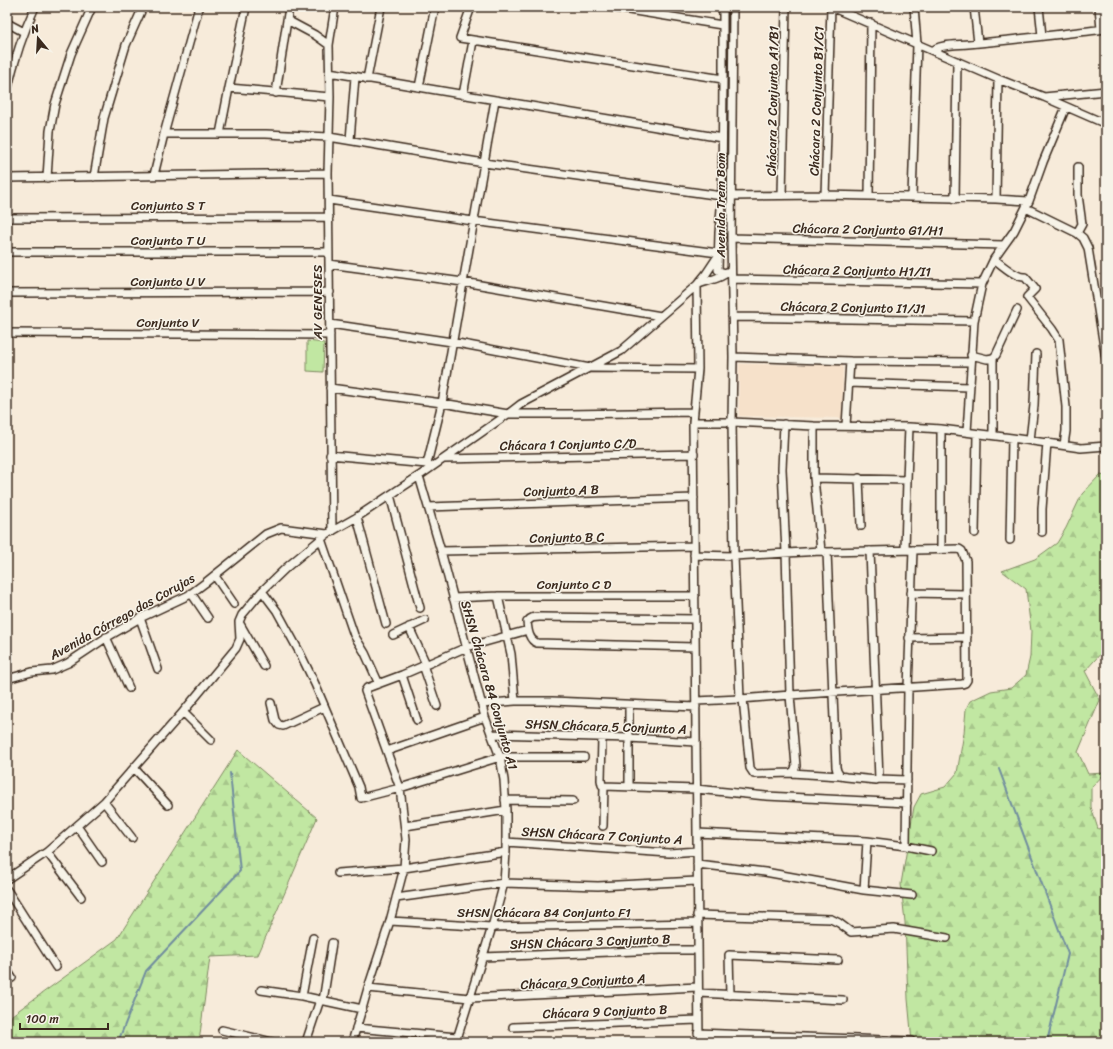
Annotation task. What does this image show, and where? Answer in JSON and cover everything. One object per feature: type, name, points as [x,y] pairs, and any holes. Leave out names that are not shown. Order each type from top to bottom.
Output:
[{"type":"street","points":[[7,91],[10,66],[35,7]]},
{"type":"street","points":[[47,178],[50,131],[55,104],[71,54],[92,7]]},
{"type":"street","points":[[94,177],[104,118],[126,45],[143,7]]},
{"type":"street","points":[[154,175],[199,7]]},
{"type":"street","points":[[220,134],[228,88],[246,7]]},
{"type":"street","points":[[276,93],[289,7]]},
{"type":"street","name":"AV GENESES","points":[[335,7],[329,45],[330,97],[328,173],[330,455],[326,535],[354,635],[365,653],[379,684]]},
{"type":"street","points":[[367,78],[381,7]]},
{"type":"street","points":[[419,87],[434,7]]},
{"type":"street","points":[[471,7],[460,38],[723,79]]},
{"type":"street","points":[[610,7],[722,25]]},
{"type":"street","name":"Avenida Trem Bom","points":[[723,7],[722,196],[718,254],[718,270],[721,272],[730,271],[733,7]]},
{"type":"street","name":"Chácara 2 Conjunto A1/B1","points":[[782,195],[786,7]]},
{"type":"street","points":[[831,7],[1106,124]]},
{"type":"street","name":"Chácara 2 Conjunto B1/C1","points":[[825,195],[831,7]]},
{"type":"street","points":[[850,7],[851,15]]},
{"type":"street","points":[[912,198],[918,44],[914,7]]},
{"type":"street","points":[[974,7],[978,43]]},
{"type":"street","points":[[1038,7],[1042,36]]},
{"type":"street","points":[[933,50],[941,46],[1103,29],[1099,7]]},
{"type":"street","points":[[287,20],[315,35],[329,45]]},
{"type":"street","points":[[7,23],[24,32]]},
{"type":"street","points":[[869,196],[871,24]]},
{"type":"street","points":[[463,95],[473,41]]},
{"type":"street","points":[[954,199],[957,61]]},
{"type":"street","points":[[329,72],[722,138]]},
{"type":"street","points":[[350,140],[355,77]]},
{"type":"street","points":[[996,199],[998,79]]},
{"type":"street","points":[[228,88],[330,97]]},
{"type":"street","points":[[1044,97],[1106,91]]},
{"type":"street","points":[[429,466],[442,403],[495,100]]},
{"type":"street","points":[[967,432],[974,321],[982,284],[994,259],[1014,230],[1027,205],[1066,107]]},
{"type":"street","points":[[164,134],[266,134],[329,137],[484,163],[722,196]]},
{"type":"street","points":[[1078,167],[1078,195],[1082,224],[1078,233]]},
{"type":"street","points":[[7,178],[328,173]]},
{"type":"street","points":[[732,196],[825,195],[996,199],[1027,205],[1078,233],[1083,238],[1088,248],[1106,359]]},
{"type":"street","points":[[7,880],[47,852],[104,802],[183,712],[236,648],[240,639],[239,622],[242,615],[262,590],[287,567],[326,535],[419,476],[429,466],[444,459],[521,404],[621,351],[697,285],[706,274],[718,254],[329,200]]},
{"type":"street","name":"Conjunto S T","points":[[7,218],[329,216]]},
{"type":"street","name":"Chácara 2 Conjunto G1/H1","points":[[731,238],[1004,245]]},
{"type":"street","name":"Conjunto T U","points":[[7,252],[329,252]]},
{"type":"street","points":[[994,259],[1011,271],[1025,277],[1035,289],[1027,297],[1059,340],[1066,406],[1066,431],[1064,445]]},
{"type":"street","points":[[329,264],[463,282],[661,316]]},
{"type":"street","points":[[697,285],[708,280],[724,276],[730,271],[732,279],[734,556],[742,699],[750,768],[754,774],[791,773],[876,780],[907,780]]},
{"type":"street","name":"Chácara 2 Conjunto H1/I1","points":[[732,279],[982,284]]},
{"type":"street","points":[[697,285],[698,369],[693,422],[698,1042]]},
{"type":"street","name":"Conjunto U V","points":[[7,294],[330,292]]},
{"type":"street","points":[[993,435],[993,358],[996,355],[1017,310]]},
{"type":"street","name":"Chácara 2 Conjunto I1/J1","points":[[732,317],[974,321]]},
{"type":"street","points":[[330,324],[452,342],[590,368],[698,369]]},
{"type":"street","name":"Conjunto V","points":[[7,334],[330,335]]},
{"type":"street","points":[[1030,440],[1034,405],[1036,354]]},
{"type":"street","points":[[733,357],[850,361],[993,358]]},
{"type":"street","points":[[846,426],[850,361]]},
{"type":"street","points":[[849,383],[969,387]]},
{"type":"street","points":[[330,388],[442,403],[508,414],[694,412]]},
{"type":"street","points":[[693,422],[909,427],[993,435],[1081,448],[1106,446]]},
{"type":"street","points":[[784,424],[782,469],[790,695],[796,766],[794,771],[791,773]]},
{"type":"street","points":[[814,426],[814,478],[824,551],[836,767],[840,776]]},
{"type":"street","points":[[906,846],[911,593],[907,480],[909,427]]},
{"type":"street","points":[[941,429],[941,550]]},
{"type":"street","points":[[975,533],[977,434]]},
{"type":"street","points":[[1010,540],[1012,438]]},
{"type":"street","points":[[1042,532],[1042,509],[1047,442]]},
{"type":"street","name":"Chácara 1 Conjunto C/D","points":[[444,459],[694,454]]},
{"type":"street","points":[[330,455],[429,466]]},
{"type":"street","name":"SHSN Chácara 84 Conjunto A1","points":[[419,476],[485,717],[500,757],[504,780],[506,810],[504,883],[492,927],[456,1040]]},
{"type":"street","points":[[814,478],[907,480]]},
{"type":"street","points":[[859,478],[861,526]]},
{"type":"street","points":[[390,495],[420,608]]},
{"type":"street","name":"Conjunto A B","points":[[428,507],[694,498]]},
{"type":"street","points":[[356,517],[386,624]]},
{"type":"street","name":"Avenida Córrego das Corujas","points":[[7,679],[32,672],[58,668],[68,664],[106,637],[140,618],[191,593],[215,576],[266,534],[275,529],[289,528],[326,535]]},
{"type":"street","name":"Conjunto B C","points":[[441,552],[694,546]]},
{"type":"street","points":[[482,704],[515,701],[552,701],[628,704],[696,704],[790,695],[962,684],[967,680],[966,561],[962,551],[959,549],[786,552],[734,556],[694,555]]},
{"type":"street","points":[[870,551],[879,779]]},
{"type":"street","points":[[215,576],[234,604]]},
{"type":"street","points":[[262,590],[277,611],[315,684],[359,787],[361,798],[400,788],[500,757],[584,757]]},
{"type":"street","points":[[191,593],[208,618]]},
{"type":"street","points":[[911,593],[966,594]]},
{"type":"street","points":[[498,596],[513,666],[515,701]]},
{"type":"street","name":"Conjunto C D","points":[[453,598],[498,596],[695,596]]},
{"type":"street","points":[[695,619],[533,617],[527,622],[528,630],[533,642],[695,647]]},
{"type":"street","points":[[140,618],[158,669]]},
{"type":"street","points":[[393,635],[425,620]]},
{"type":"street","points":[[239,622],[264,666]]},
{"type":"street","points":[[409,627],[424,665],[437,706]]},
{"type":"street","points":[[352,1042],[390,921],[404,868],[406,839],[400,788],[365,690],[366,688],[402,675],[467,647],[528,630]]},
{"type":"street","points":[[106,637],[129,688]]},
{"type":"street","points":[[909,638],[967,637]]},
{"type":"street","points":[[402,675],[417,720]]},
{"type":"street","points":[[271,702],[275,720],[279,725],[283,726],[324,707]]},
{"type":"street","points":[[628,704],[629,787]]},
{"type":"street","points":[[183,712],[211,740]]},
{"type":"street","points":[[387,751],[485,717]]},
{"type":"street","name":"SHSN Chácara 5 Conjunto A","points":[[491,734],[629,738],[696,742]]},
{"type":"street","points":[[602,738],[601,780],[604,786],[603,826]]},
{"type":"street","points":[[134,768],[168,805]]},
{"type":"street","points":[[604,786],[696,789],[766,796],[907,803]]},
{"type":"street","points":[[505,800],[573,801]]},
{"type":"street","points":[[104,802],[132,838]]},
{"type":"street","points":[[405,826],[506,810]]},
{"type":"street","points":[[77,826],[102,862]]},
{"type":"street","points":[[697,833],[867,841],[931,851]]},
{"type":"street","points":[[864,890],[867,841]]},
{"type":"street","name":"SHSN Chácara 7 Conjunto A","points":[[506,842],[669,853],[697,851]]},
{"type":"street","points":[[47,852],[81,897]]},
{"type":"street","points":[[338,873],[404,868],[506,852]]},
{"type":"street","points":[[697,864],[765,872],[864,890],[912,895]]},
{"type":"street","points":[[396,898],[504,883],[598,886],[697,881]]},
{"type":"street","points":[[7,890],[56,967]]},
{"type":"street","points":[[698,915],[831,920],[839,923],[851,932],[894,929],[947,938]]},
{"type":"street","name":"SHSN Chácara 84 Conjunto F1","points":[[390,921],[492,927],[698,923]]},
{"type":"street","points":[[302,996],[313,938]]},
{"type":"street","points":[[306,1042],[321,1001],[332,943]]},
{"type":"street","name":"SHSN Chácara 3 Conjunto B","points":[[482,957],[698,950]]},
{"type":"street","points":[[730,995],[729,955],[838,960]]},
{"type":"street","points":[[7,970],[12,978]]},
{"type":"street","name":"Chácara 9 Conjunto A","points":[[368,988],[470,998],[698,990],[730,995],[844,1000]]},
{"type":"street","points":[[262,990],[302,996],[362,1009]]},
{"type":"street","name":"Chácara 9 Conjunto B","points":[[513,1027],[698,1020]]},
{"type":"street","points":[[356,1028],[456,1040]]},
{"type":"street","points":[[222,1030],[272,1042]]},
{"type":"street","points":[[698,1033],[910,1041]]},
{"type":"shaded area","points":[[739,364],[843,365],[842,418],[739,416]]},
{"type":"green space","points":[[307,341],[324,343],[323,372],[307,371]]},
{"type":"green space","points":[[1100,475],[1106,476],[1106,653],[1103,651],[1085,671],[1100,700],[1078,752],[1088,774],[1105,773],[1091,788],[1091,807],[1098,829],[1106,826],[1106,1042],[912,1042],[908,999],[905,922],[901,884],[914,807],[921,794],[945,787],[957,773],[964,733],[966,709],[970,701],[991,691],[1011,688],[1026,675],[1030,657],[1031,631],[1026,589],[1002,571],[1035,559],[1057,543],[1082,494]]},
{"type":"green space","points":[[238,750],[317,818],[258,955],[210,957],[199,1042],[7,1042],[12,1015],[117,939]]},
{"type":"waterway","points":[[999,769],[1068,954],[1047,1042]]},
{"type":"waterway","points":[[118,1042],[146,971],[240,871],[230,773]]}]
